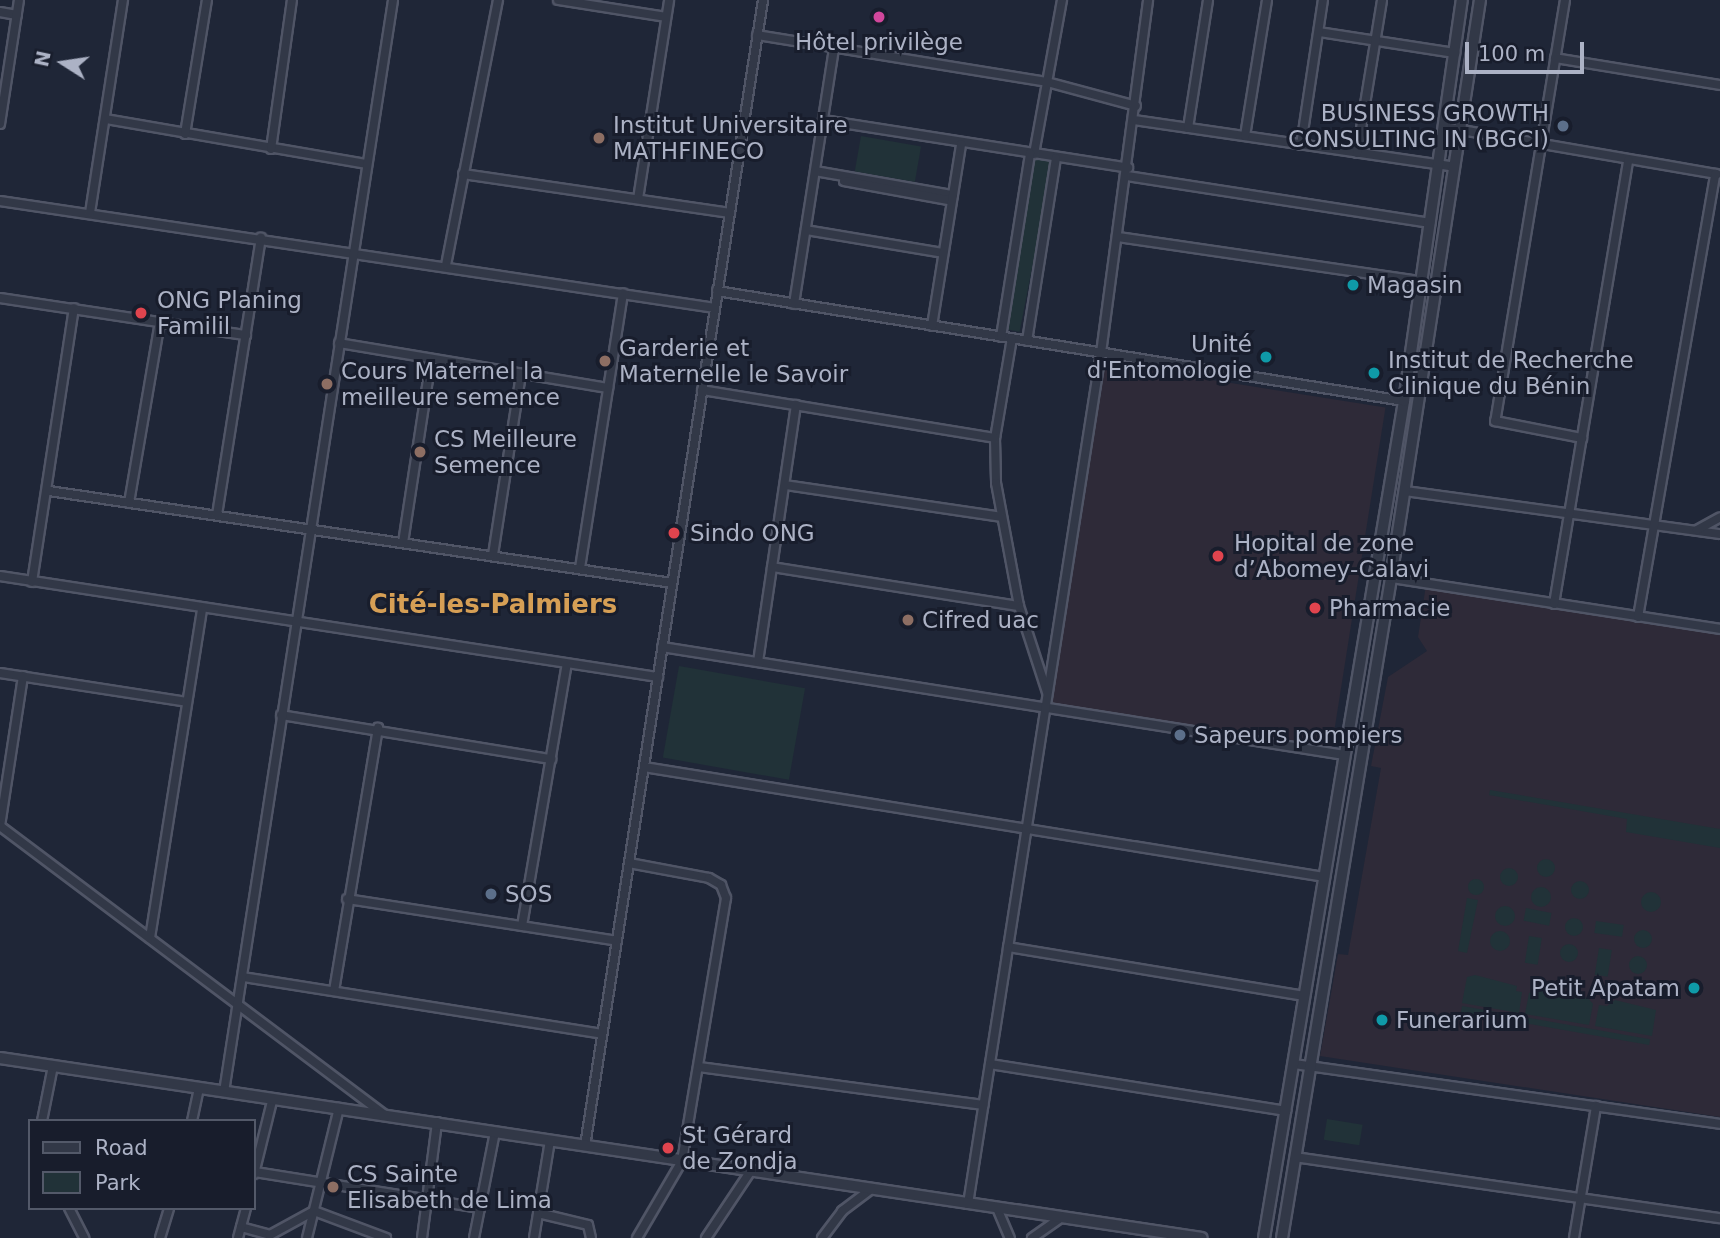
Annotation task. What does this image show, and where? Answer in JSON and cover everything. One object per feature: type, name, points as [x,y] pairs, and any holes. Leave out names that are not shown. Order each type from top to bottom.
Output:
[{"type":"street","points":[[0,124],[19,0]]},
{"type":"street","points":[[90,213],[123,0]]},
{"type":"street","points":[[185,134],[207,0]]},
{"type":"street","points":[[271,149],[292,0]]},
{"type":"street","points":[[223,1092],[240,1005],[281,715],[393,0]]},
{"type":"street","points":[[446,265],[498,0]]},
{"type":"street","points":[[558,0],[666,17]]},
{"type":"street","points":[[638,199],[669,0]]},
{"type":"street","points":[[585,1146],[763,0]]},
{"type":"street","points":[[968,1204],[1101,353],[1135,120],[1148,0]]},
{"type":"street","points":[[1188,128],[1208,0]]},
{"type":"street","points":[[1245,136],[1267,0]]},
{"type":"street","points":[[1301,145],[1323,0]]},
{"type":"street","points":[[1357,153],[1382,0]]},
{"type":"street","points":[[1264,1238],[1404,401],[1462,0]]},
{"type":"street","points":[[1282,1238],[1405,491],[1480,0]]},
{"type":"street","points":[[1564,0],[1495,421],[1582,438]]},
{"type":"street","points":[[1001,337],[1059,1]]},
{"type":"street","points":[[0,12],[16,15]]},
{"type":"street","points":[[1319,32],[1455,53]]},
{"type":"street","points":[[757,35],[1047,82],[1136,106]]},
{"type":"street","points":[[794,304],[834,48]]},
{"type":"street","points":[[1555,58],[1720,85]]},
{"type":"street","points":[[106,119],[366,164]]},
{"type":"street","points":[[823,120],[1430,223]]},
{"type":"street","points":[[1135,120],[1455,167]]},
{"type":"street","points":[[1444,127],[1717,175],[1638,617]]},
{"type":"street","points":[[932,326],[950,197],[961,144]]},
{"type":"street","points":[[1027,341],[1056,158]]},
{"type":"street","points":[[1555,604],[1628,160]]},
{"type":"street","points":[[463,174],[730,213]]},
{"type":"street","points":[[814,174],[950,197]]},
{"type":"street","points":[[0,201],[261,237],[715,308]]},
{"type":"street","points":[[806,230],[943,253]]},
{"type":"street","points":[[217,515],[261,237]]},
{"type":"street","points":[[1118,237],[1421,281]]},
{"type":"street","points":[[717,291],[1404,401]]},
{"type":"street","points":[[580,568],[623,293]]},
{"type":"street","points":[[0,298],[246,335]]},
{"type":"street","points":[[32,582],[49,491],[58,401],[74,308]]},
{"type":"street","points":[[130,503],[160,321]]},
{"type":"street","points":[[1012,338],[995,438],[1002,517],[1019,606],[1048,694]]},
{"type":"street","points":[[339,343],[608,388]]},
{"type":"street","points":[[403,543],[431,360]]},
{"type":"street","points":[[494,555],[520,375]]},
{"type":"street","points":[[702,390],[995,438]]},
{"type":"street","points":[[758,662],[796,405]]},
{"type":"street","points":[[785,485],[1002,517]]},
{"type":"street","points":[[49,491],[217,515],[310,532],[494,555],[672,583]]},
{"type":"street","points":[[1405,491],[1720,534]]},
{"type":"street","points":[[1697,530],[1720,517]]},
{"type":"street","points":[[772,567],[1019,606]]},
{"type":"street","points":[[0,576],[295,625],[657,677]]},
{"type":"street","points":[[1391,578],[1720,629]]},
{"type":"street","points":[[150,938],[202,610]]},
{"type":"street","points":[[662,647],[1345,755]]},
{"type":"street","points":[[522,926],[567,664]]},
{"type":"street","points":[[0,673],[187,702]]},
{"type":"street","points":[[23,676],[0,826],[384,1114]]},
{"type":"street","points":[[281,715],[378,728],[551,759]]},
{"type":"street","points":[[334,991],[347,899],[378,728]]},
{"type":"street","points":[[644,767],[1325,877]]},
{"type":"street","points":[[629,863],[709,878],[722,885],[726,898],[682,1161],[637,1238]]},
{"type":"street","points":[[347,899],[617,941]]},
{"type":"street","points":[[1007,947],[1305,996]]},
{"type":"street","points":[[243,977],[602,1034]]},
{"type":"street","points":[[0,1058],[272,1101],[384,1114],[750,1172],[1202,1238]]},
{"type":"street","points":[[990,1064],[1286,1111]]},
{"type":"street","points":[[1294,1064],[1720,1124]]},
{"type":"street","points":[[41,1119],[53,1066]]},
{"type":"street","points":[[699,1067],[983,1105]]},
{"type":"street","points":[[191,1119],[199,1088]]},
{"type":"street","points":[[256,1167],[272,1101]]},
{"type":"street","points":[[1574,1238],[1596,1106]]},
{"type":"street","points":[[307,1238],[339,1108]]},
{"type":"street","points":[[422,1238],[437,1122]]},
{"type":"street","points":[[474,1238],[495,1132]]},
{"type":"street","points":[[534,1238],[550,1140]]},
{"type":"street","points":[[1295,1157],[1720,1218]]},
{"type":"street","points":[[706,1238],[750,1172]]},
{"type":"street","points":[[256,1175],[321,1181],[426,1201],[480,1208]]},
{"type":"street","points":[[822,1238],[842,1211],[870,1189]]},
{"type":"street","points":[[997,1208],[1010,1238]]},
{"type":"street","points":[[70,1210],[84,1238]]},
{"type":"street","points":[[160,1238],[168,1210]]},
{"type":"street","points":[[239,1238],[245,1210]]},
{"type":"street","points":[[241,1227],[271,1235],[314,1211],[386,1238]]},
{"type":"street","points":[[538,1213],[588,1225],[591,1238]]},
{"type":"street","points":[[1032,1238],[1062,1217]]},
{"type":"shaded area","name":"Hopital de zone d’Abomey-Calavi","points":[[1105,363],[1386,407],[1332,748],[1051,704]]},
{"type":"shaded area","points":[[1426,585],[1720,632],[1720,1117],[1320,1056],[1338,954],[1348,955],[1381,768],[1371,766],[1388,677],[1427,651],[1418,637]]},
{"type":"green space","points":[[861,136],[921,147],[915,182],[855,171]]},
{"type":"green space","points":[[1032,158],[1053,162],[1020,332],[999,328]]},
{"type":"green space","points":[[679,666],[805,688],[789,780],[663,758]]},
{"type":"green space","points":[[1490,790],[1720,829],[1720,848],[1626,832],[1627,819],[1489,795]]},
{"type":"green space","points":[[1546,859],[1552,862],[1555,868],[1552,874],[1546,877],[1540,874],[1537,868],[1540,862]]},
{"type":"green space","points":[[1509,868],[1517,873],[1518,877],[1513,885],[1509,886],[1501,881],[1500,877],[1505,869]]},
{"type":"green space","points":[[1476,879],[1482,881],[1482,893],[1476,895],[1470,893],[1468,887],[1470,881]]},
{"type":"green space","points":[[1576,881],[1584,881],[1589,890],[1587,897],[1576,899],[1571,894],[1571,886]]},
{"type":"green space","points":[[1541,887],[1548,890],[1551,897],[1548,904],[1541,907],[1534,904],[1531,897],[1534,890]]},
{"type":"green space","points":[[1651,892],[1658,895],[1661,902],[1658,909],[1651,912],[1644,909],[1641,902],[1644,895]]},
{"type":"green space","points":[[1467,898],[1478,900],[1467,953],[1458,951]]},
{"type":"green space","points":[[1505,906],[1512,909],[1515,916],[1512,923],[1505,926],[1498,923],[1495,916],[1498,909]]},
{"type":"green space","points":[[1526,908],[1552,913],[1549,926],[1524,921]]},
{"type":"green space","points":[[1570,918],[1578,918],[1583,927],[1581,934],[1570,936],[1565,931],[1565,923]]},
{"type":"green space","points":[[1596,921],[1624,925],[1622,937],[1594,933]]},
{"type":"green space","points":[[1639,930],[1647,930],[1652,939],[1650,946],[1639,948],[1634,943],[1634,935]]},
{"type":"green space","points":[[1500,931],[1507,934],[1510,941],[1507,948],[1500,951],[1493,948],[1490,941],[1493,934]]},
{"type":"green space","points":[[1529,936],[1542,938],[1538,965],[1525,963]]},
{"type":"green space","points":[[1565,944],[1573,944],[1578,953],[1576,960],[1565,962],[1560,957],[1560,949]]},
{"type":"green space","points":[[1599,948],[1612,950],[1608,977],[1595,975]]},
{"type":"green space","points":[[1634,956],[1642,956],[1647,965],[1645,972],[1634,974],[1629,969],[1629,961]]},
{"type":"green space","points":[[1475,975],[1517,986],[1516,991],[1522,992],[1519,1013],[1462,1003],[1467,977]]},
{"type":"green space","points":[[1544,987],[1588,998],[1593,1004],[1589,1025],[1525,1014],[1529,993]]},
{"type":"green space","points":[[1615,1000],[1656,1010],[1652,1036],[1595,1026],[1599,1005],[1607,1006]]},
{"type":"green space","points":[[1462,1006],[1650,1039],[1649,1045],[1461,1012]]},
{"type":"green space","points":[[1327,1119],[1363,1125],[1359,1145],[1324,1140]]},
{"type":"place","name":"Hôtel privilège","points":[[879,17]]},
{"type":"place","name":"BUSINESS GROWTH CONSULTING IN (BGCI)","points":[[1563,126]]},
{"type":"place","name":"Institut Universitaire MATHFINECO","points":[[599,138]]},
{"type":"place","name":"Magasin","points":[[1353,285]]},
{"type":"place","name":"ONG Planing Familil","points":[[141,313]]},
{"type":"place","name":"Unité d'Entomologie","points":[[1266,357]]},
{"type":"place","name":"Garderie et Maternelle le Savoir","points":[[605,361]]},
{"type":"place","name":"Institut de Recherche Clinique du Bénin","points":[[1374,373]]},
{"type":"place","name":"Cours Maternel la meilleure semence","points":[[327,384]]},
{"type":"place","name":"CS Meilleure Semence","points":[[420,452]]},
{"type":"place","name":"Sindo ONG","points":[[674,533]]},
{"type":"place","name":"Hopital de zone d’Abomey-Calavi","points":[[1218,556]]},
{"type":"place","name":"Pharmacie","points":[[1315,608]]},
{"type":"place","name":"Cifred uac","points":[[908,620]]},
{"type":"place","name":"Sapeurs pompiers","points":[[1180,735]]},
{"type":"place","name":"SOS","points":[[491,894]]},
{"type":"place","name":"Petit Apatam","points":[[1694,988]]},
{"type":"place","name":"Funerarium","points":[[1382,1020]]},
{"type":"place","name":"St Gérard de Zondja","points":[[668,1148]]},
{"type":"place","name":"CS Sainte Elisabeth de Lima","points":[[333,1187]]},
{"type":"district","name":"Cité-les-Palmiers","points":[[493,605]]}]
